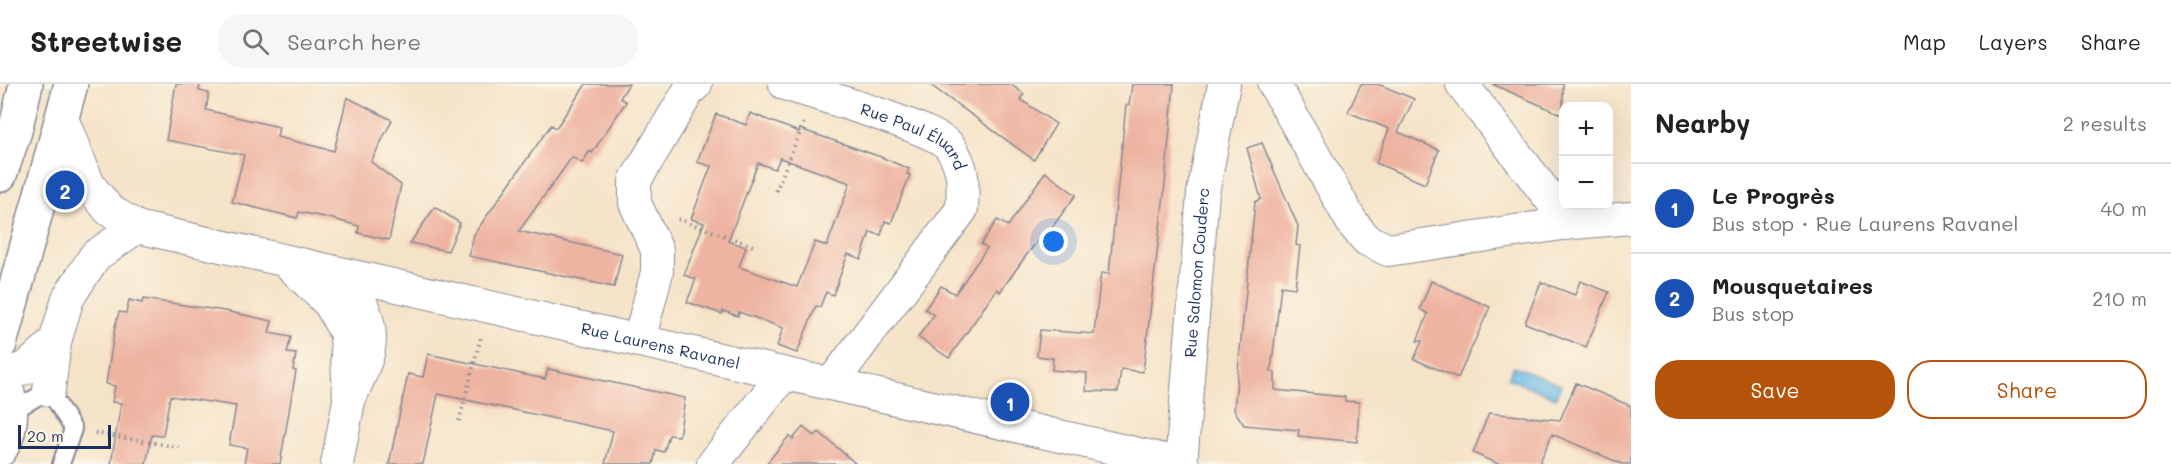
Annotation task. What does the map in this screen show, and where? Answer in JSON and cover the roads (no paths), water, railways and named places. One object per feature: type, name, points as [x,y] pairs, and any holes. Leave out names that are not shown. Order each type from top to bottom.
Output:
[{"type":"main road","points":[[0,175],[15,131],[26,84]]},
{"type":"main road","points":[[0,450],[9,428],[11,412],[0,364],[71,84]]},
{"type":"street","points":[[639,341],[657,272],[657,250],[635,203],[635,181],[687,92],[696,84]]},
{"type":"street","name":"Rue Paul Éluard","points":[[786,84],[906,124],[948,144],[963,173],[962,208],[831,384]]},
{"type":"street","name":"Rue Salomon Couderc","points":[[1182,464],[1203,193],[1224,84]]},
{"type":"street","points":[[1274,84],[1353,224],[1367,240],[1388,250],[1562,224],[1631,218]]},
{"type":"street","points":[[1462,84],[1552,201],[1562,224]]},
{"type":"street","name":"Rue Laurens Ravanel","points":[[62,118],[89,185],[109,210],[137,227],[1182,464]]},
{"type":"street","points":[[49,390],[55,342],[68,298],[95,256],[137,227]]},
{"type":"street","points":[[286,261],[330,303],[346,334],[349,401]]},
{"type":"street","points":[[337,464],[349,401],[369,349],[369,325],[357,293],[346,275]]},
{"type":"street","points":[[0,364],[26,368],[55,342]]},
{"type":"street","points":[[713,464],[784,374]]},
{"type":"lane","points":[[11,412],[49,390],[74,429],[61,464]]},
{"type":"water","points":[[1514,366],[1561,385],[1556,398],[1508,378]]},
{"type":"place","name":"Mousquetaires","points":[[65,190]]},
{"type":"place","name":"Le Progrès","points":[[1010,402]]}]
